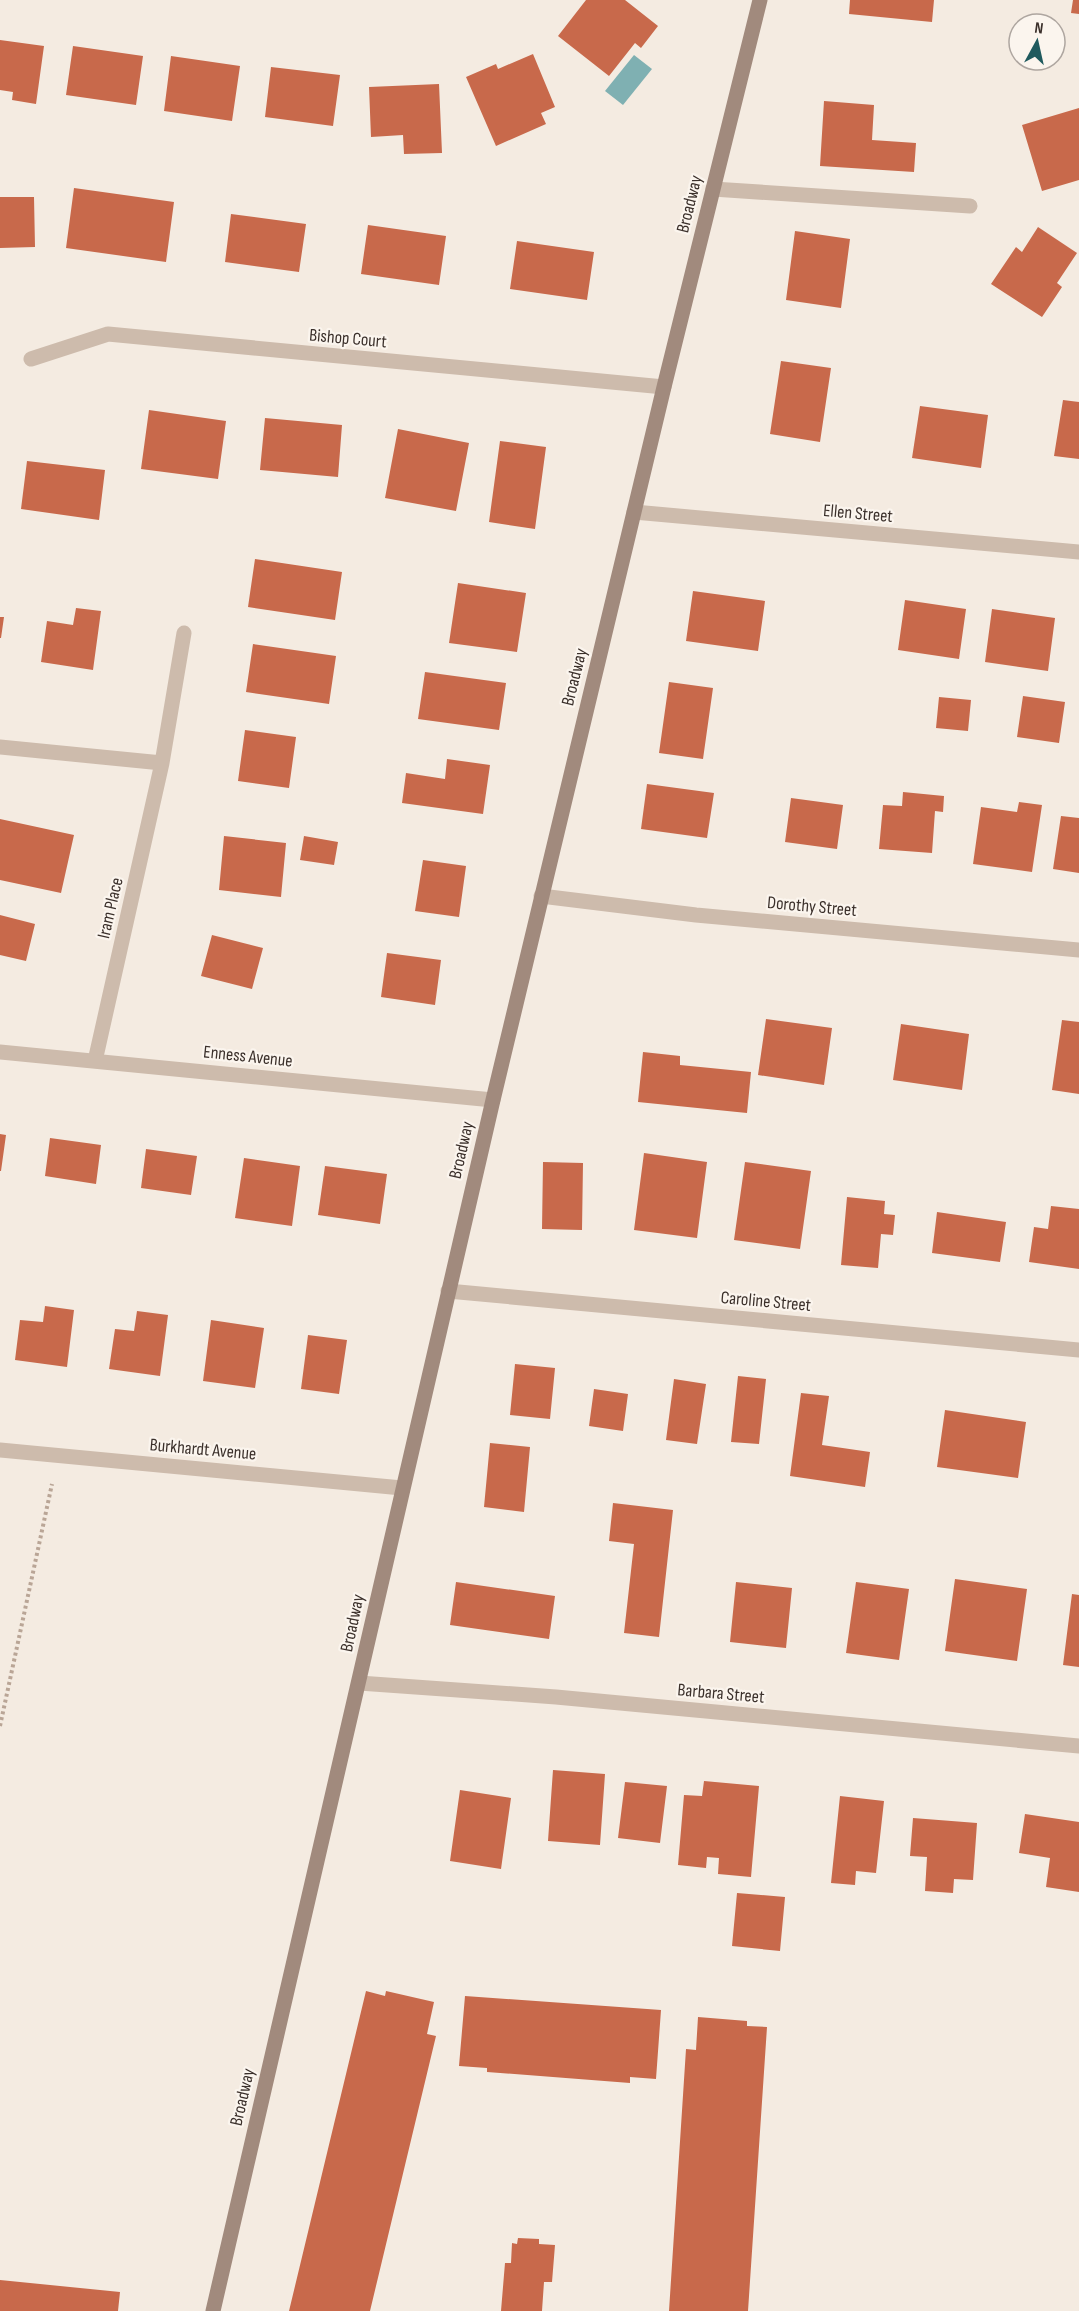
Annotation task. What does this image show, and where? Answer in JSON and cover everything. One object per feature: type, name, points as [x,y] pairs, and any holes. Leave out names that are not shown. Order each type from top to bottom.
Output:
[{"type":"main road","name":"Broadway","points":[[213,2311],[541,896],[760,0]]},
{"type":"street","points":[[713,189],[970,206]]},
{"type":"street","name":"Bishop Court","points":[[31,359],[108,334],[664,387]]},
{"type":"street","name":"Ellen Street","points":[[634,512],[1079,552]]},
{"type":"street","name":"Iram Place","points":[[95,1061],[162,763],[184,633]]},
{"type":"street","points":[[0,747],[162,763]]},
{"type":"street","name":"Dorothy Street","points":[[541,896],[696,915],[1079,950]]},
{"type":"street","name":"Enness Avenue","points":[[0,1052],[493,1100]]},
{"type":"street","name":"Caroline Street","points":[[448,1291],[1079,1350]]},
{"type":"street","name":"Burkhardt Avenue","points":[[0,1450],[402,1488]]},
{"type":"street","name":"Barbara Street","points":[[359,1683],[556,1697],[1079,1746]]},
{"type":"path","points":[[0,1726],[52,1484]]},
{"type":"water","points":[[634,55],[652,69],[623,105],[605,91]]},
{"type":"building","points":[[586,0],[625,0],[658,26],[641,48],[635,43],[609,76],[558,36]]},
{"type":"building","points":[[850,0],[934,0],[932,22],[849,14]]},
{"type":"building","points":[[1073,0],[1079,0],[1079,14],[1071,13]]},
{"type":"building","points":[[0,40],[44,46],[36,104],[12,100],[13,92],[0,90]]},
{"type":"building","points":[[73,46],[143,56],[136,105],[66,95]]},
{"type":"building","points":[[533,54],[555,107],[541,113],[546,124],[496,146],[466,77],[496,64],[498,69]]},
{"type":"building","points":[[171,56],[240,66],[232,121],[164,111]]},
{"type":"building","points":[[271,67],[340,75],[333,126],[265,117]]},
{"type":"building","points":[[439,84],[442,153],[404,154],[403,135],[371,137],[369,87]]},
{"type":"building","points":[[824,101],[874,105],[872,140],[916,143],[914,172],[820,166]]},
{"type":"building","points":[[1079,108],[1079,180],[1042,191],[1022,125]]},
{"type":"building","points":[[74,188],[174,202],[166,262],[66,248]]},
{"type":"building","points":[[0,197],[34,197],[35,247],[0,248]]},
{"type":"building","points":[[231,214],[306,224],[299,272],[225,262]]},
{"type":"building","points":[[368,225],[446,236],[439,285],[361,274]]},
{"type":"building","points":[[1038,227],[1077,253],[1057,283],[1062,287],[1042,317],[991,284],[1016,247],[1022,252]]},
{"type":"building","points":[[795,231],[850,239],[841,308],[786,300]]},
{"type":"building","points":[[517,241],[594,252],[587,300],[510,289]]},
{"type":"building","points":[[781,361],[831,368],[820,442],[770,434]]},
{"type":"building","points":[[1063,400],[1079,402],[1079,459],[1054,456]]},
{"type":"building","points":[[920,406],[988,415],[981,468],[912,458]]},
{"type":"building","points":[[149,410],[226,421],[218,479],[141,469]]},
{"type":"building","points":[[265,418],[342,425],[338,477],[260,470]]},
{"type":"building","points":[[398,429],[469,443],[456,511],[385,498]]},
{"type":"building","points":[[500,441],[546,447],[535,529],[489,522]]},
{"type":"building","points":[[27,461],[105,470],[99,520],[21,509]]},
{"type":"building","points":[[255,559],[342,572],[335,620],[248,607]]},
{"type":"building","points":[[458,583],[526,593],[517,652],[449,643]]},
{"type":"building","points":[[693,591],[765,601],[758,651],[686,641]]},
{"type":"building","points":[[905,600],[966,609],[959,659],[898,650]]},
{"type":"building","points":[[76,608],[101,611],[93,670],[41,662],[47,621],[73,625]]},
{"type":"building","points":[[992,609],[1055,618],[1048,671],[985,662]]},
{"type":"building","points":[[0,617],[4,617],[1,638],[0,638]]},
{"type":"building","points":[[253,644],[336,656],[329,704],[246,692]]},
{"type":"building","points":[[425,672],[506,683],[499,730],[418,719]]},
{"type":"building","points":[[669,682],[713,688],[703,759],[659,753]]},
{"type":"building","points":[[1023,696],[1065,702],[1059,743],[1017,737]]},
{"type":"building","points":[[939,697],[971,700],[968,731],[936,728]]},
{"type":"building","points":[[245,730],[296,737],[289,788],[238,781]]},
{"type":"building","points":[[447,759],[490,765],[483,814],[402,803],[406,773],[445,779]]},
{"type":"building","points":[[647,784],[714,793],[707,838],[641,829]]},
{"type":"building","points":[[903,792],[944,796],[943,812],[935,811],[932,853],[879,849],[883,805],[902,806]]},
{"type":"building","points":[[791,798],[843,805],[837,849],[785,842]]},
{"type":"building","points":[[1019,802],[1042,805],[1032,872],[973,864],[981,807],[1017,812]]},
{"type":"building","points":[[1061,816],[1079,818],[1079,873],[1053,869]]},
{"type":"building","points":[[0,819],[74,835],[61,893],[0,880]]},
{"type":"building","points":[[224,836],[286,843],[281,897],[219,890]]},
{"type":"building","points":[[304,836],[338,842],[334,865],[300,860]]},
{"type":"building","points":[[423,860],[466,866],[459,917],[415,911]]},
{"type":"building","points":[[0,915],[35,924],[26,961],[0,955]]},
{"type":"building","points":[[212,935],[263,948],[252,989],[201,976]]},
{"type":"building","points":[[387,953],[441,960],[435,1005],[381,997]]},
{"type":"building","points":[[766,1019],[832,1028],[824,1085],[758,1075]]},
{"type":"building","points":[[1062,1020],[1079,1022],[1079,1094],[1052,1090]]},
{"type":"building","points":[[901,1024],[969,1034],[962,1090],[893,1080]]},
{"type":"building","points":[[643,1052],[680,1056],[680,1065],[751,1072],[747,1113],[638,1102]]},
{"type":"building","points":[[0,1134],[6,1135],[1,1171],[0,1171]]},
{"type":"building","points":[[50,1138],[101,1145],[96,1184],[45,1176]]},
{"type":"building","points":[[146,1149],[197,1156],[191,1195],[141,1188]]},
{"type":"building","points":[[644,1153],[707,1162],[697,1238],[634,1230]]},
{"type":"building","points":[[244,1158],[300,1166],[292,1226],[235,1218]]},
{"type":"building","points":[[543,1162],[583,1163],[582,1230],[542,1229]]},
{"type":"building","points":[[745,1162],[811,1171],[800,1249],[734,1240]]},
{"type":"building","points":[[325,1166],[387,1174],[380,1224],[318,1215]]},
{"type":"building","points":[[847,1197],[885,1201],[884,1214],[895,1215],[893,1235],[881,1234],[878,1268],[841,1265]]},
{"type":"building","points":[[1051,1206],[1079,1209],[1079,1269],[1029,1262],[1034,1227],[1048,1229]]},
{"type":"building","points":[[937,1212],[1006,1222],[1000,1262],[932,1253]]},
{"type":"building","points":[[45,1306],[74,1310],[67,1367],[15,1360],[20,1320],[43,1322]]},
{"type":"building","points":[[137,1311],[168,1315],[160,1376],[109,1369],[115,1329],[134,1331]]},
{"type":"building","points":[[211,1320],[264,1328],[255,1388],[203,1381]]},
{"type":"building","points":[[308,1335],[347,1340],[339,1394],[301,1389]]},
{"type":"building","points":[[515,1364],[555,1368],[550,1419],[510,1415]]},
{"type":"building","points":[[738,1376],[766,1379],[759,1444],[731,1442]]},
{"type":"building","points":[[674,1379],[706,1384],[697,1444],[666,1440]]},
{"type":"building","points":[[594,1389],[628,1394],[623,1431],[589,1426]]},
{"type":"building","points":[[801,1393],[829,1396],[822,1445],[870,1452],[865,1487],[790,1476]]},
{"type":"building","points":[[945,1410],[1026,1422],[1018,1478],[937,1467]]},
{"type":"building","points":[[490,1443],[530,1447],[524,1512],[484,1507]]},
{"type":"building","points":[[613,1503],[673,1510],[659,1637],[624,1633],[634,1544],[609,1541]]},
{"type":"building","points":[[955,1579],[1027,1589],[1017,1661],[945,1651]]},
{"type":"building","points":[[456,1582],[555,1596],[549,1639],[450,1625]]},
{"type":"building","points":[[736,1582],[792,1588],[786,1648],[730,1642]]},
{"type":"building","points":[[856,1582],[909,1589],[899,1660],[846,1653]]},
{"type":"building","points":[[1072,1594],[1079,1595],[1079,1667],[1063,1665]]},
{"type":"building","points":[[553,1770],[605,1774],[600,1845],[548,1841]]},
{"type":"building","points":[[704,1781],[759,1786],[751,1877],[718,1874],[719,1858],[707,1857],[706,1868],[678,1865],[684,1795],[702,1796]]},
{"type":"building","points":[[625,1782],[667,1786],[660,1843],[618,1838]]},
{"type":"building","points":[[460,1790],[511,1798],[501,1869],[450,1861]]},
{"type":"building","points":[[840,1796],[884,1801],[876,1873],[856,1871],[855,1885],[831,1883]]},
{"type":"building","points":[[1025,1814],[1079,1822],[1079,1892],[1046,1887],[1050,1858],[1019,1853]]},
{"type":"building","points":[[913,1818],[977,1823],[973,1880],[954,1879],[953,1893],[925,1891],[927,1857],[910,1856]]},
{"type":"building","points":[[737,1893],[785,1897],[780,1951],[732,1946]]},
{"type":"building","points":[[366,1991],[385,1996],[386,1991],[434,2002],[427,2034],[436,2036],[370,2311],[289,2311]]},
{"type":"building","points":[[465,1996],[661,2010],[656,2079],[630,2077],[630,2083],[487,2072],[487,2068],[459,2066]]},
{"type":"building","points":[[698,2017],[747,2021],[747,2026],[767,2027],[748,2311],[669,2311],[686,2049],[696,2050]]},
{"type":"building","points":[[518,2238],[539,2239],[539,2244],[555,2245],[552,2282],[544,2282],[542,2311],[501,2311],[505,2263],[511,2263],[512,2243],[517,2244]]},
{"type":"building","points":[[0,2280],[120,2292],[118,2311],[0,2311]]}]
